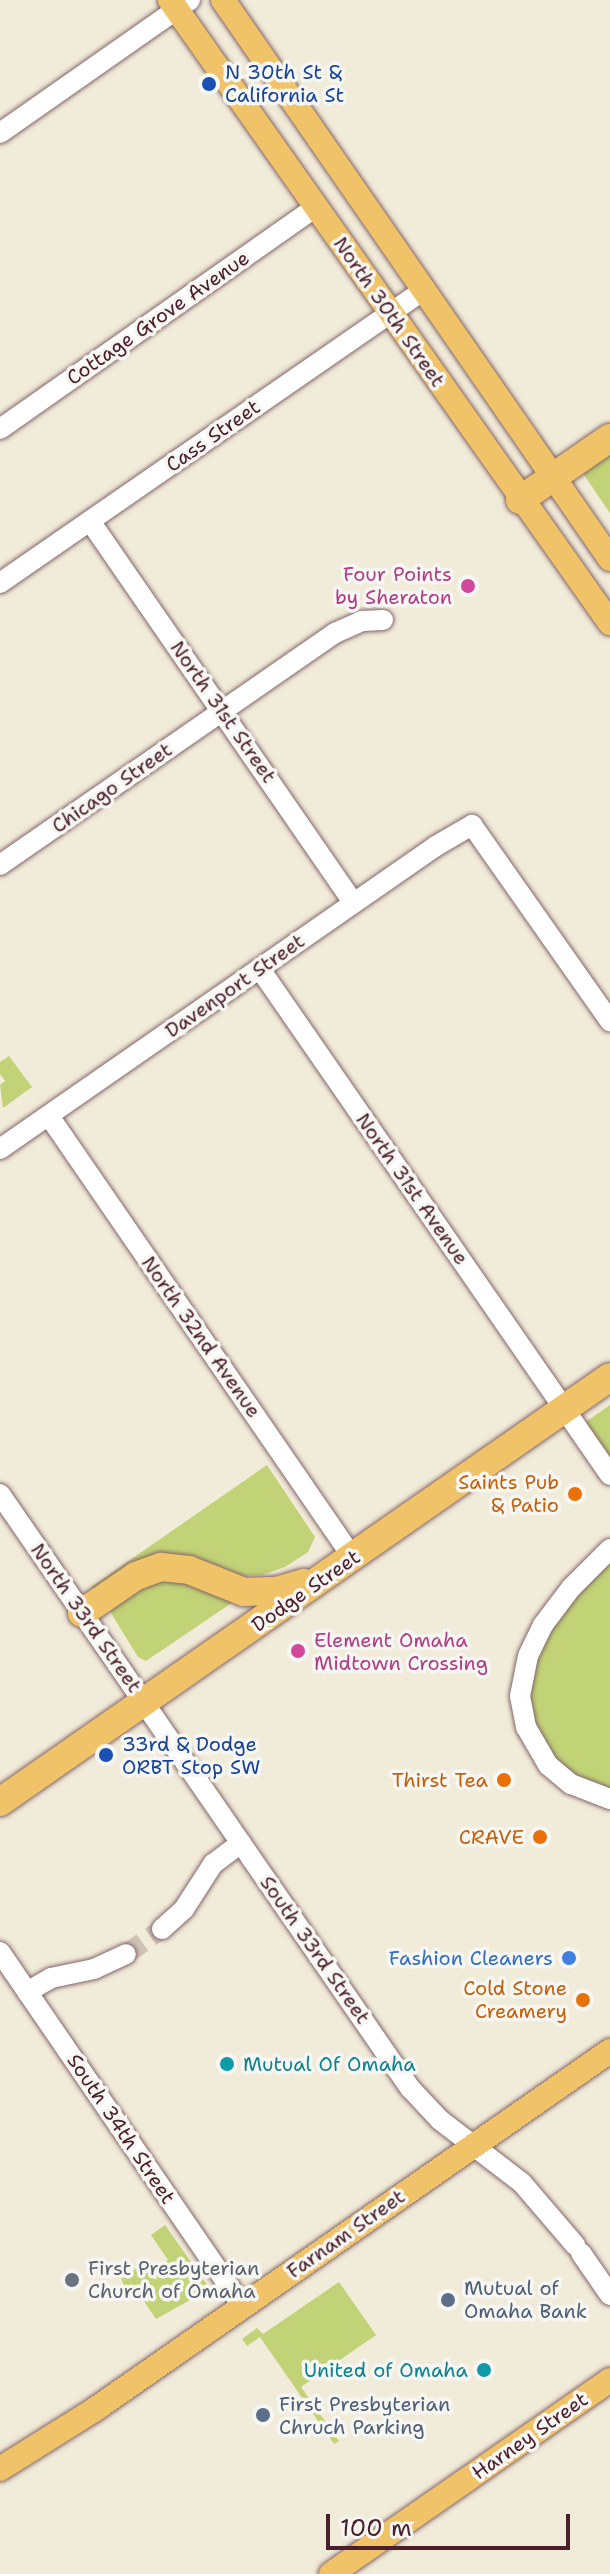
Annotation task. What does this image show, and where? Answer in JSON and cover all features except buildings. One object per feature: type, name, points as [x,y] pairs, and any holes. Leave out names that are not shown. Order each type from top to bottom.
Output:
[{"type":"highway","points":[[520,500],[610,438]]},
{"type":"highway","name":"Dodge Street","points":[[0,1802],[610,1377]]},
{"type":"highway","points":[[82,1613],[136,1576],[161,1567],[189,1570],[234,1590],[252,1593],[277,1591],[344,1564]]},
{"type":"main road","points":[[223,0],[610,559]]},
{"type":"main road","name":"North 30th Street","points":[[179,3],[315,208],[610,623]]},
{"type":"main road","name":"Farnam Street","points":[[0,2469],[94,2410],[610,2051]]},
{"type":"main road","name":"Harney Street","points":[[331,2574],[610,2380]]},
{"type":"street","points":[[0,133],[179,3]]},
{"type":"street","name":"Cottage Grove Avenue","points":[[0,429],[315,208]]},
{"type":"street","name":"Cass Street","points":[[0,583],[425,289]]},
{"type":"street","name":"North 31st Street","points":[[90,521],[354,903]]},
{"type":"street","name":"Chicago Street","points":[[0,865],[335,633],[362,621],[383,620]]},
{"type":"street","name":"Davenport Street","points":[[0,1149],[354,903],[472,825],[610,1021]]},
{"type":"street","name":"North 31st Avenue","points":[[260,969],[610,1475]]},
{"type":"street","name":"North 32nd Avenue","points":[[49,1116],[344,1564]]},
{"type":"street","name":"North 33rd Street","points":[[0,1494],[144,1703]]},
{"type":"street","points":[[610,1549],[571,1588],[543,1625],[528,1656],[520,1696],[526,1727],[548,1765],[571,1784],[610,1799]]},
{"type":"street","name":"South 33rd Street","points":[[144,1703],[416,2095],[529,2190],[578,2249],[610,2295]]},
{"type":"street","points":[[162,1929],[184,1909],[213,1864],[241,1843]]},
{"type":"street","name":"South 34th Street","points":[[0,1952],[242,2306]]},
{"type":"street","points":[[27,1992],[46,1980],[94,1969],[126,1954]]},
{"type":"green space","points":[[610,451],[610,513],[582,472]]},
{"type":"green space","points":[[9,1056],[32,1087],[3,1108],[0,1085],[5,1081],[0,1074],[0,1062]]},
{"type":"green space","points":[[610,1405],[610,1475],[577,1428]]},
{"type":"green space","points":[[267,1465],[315,1537],[308,1552],[285,1567],[262,1575],[240,1576],[193,1564],[96,1593],[91,1587]]},
{"type":"green space","points":[[610,1549],[610,1799],[594,1795],[535,1746],[524,1669]]},
{"type":"green space","points":[[159,1572],[236,1600],[146,1661],[138,1657],[111,1613],[112,1607]]},
{"type":"green space","points":[[165,2225],[210,2289],[156,2319],[141,2297],[128,2293],[121,2279],[146,2262],[153,2271],[168,2260],[151,2235]]},
{"type":"green space","points":[[339,2282],[376,2335],[301,2387],[339,2441],[334,2444],[260,2337],[247,2346],[242,2339],[257,2328],[263,2334]]},
{"type":"tunnel","points":[[126,1954],[162,1929]]},
{"type":"place","name":"N 30th St & California St","points":[[209,84]]},
{"type":"place","name":"Four Points by Sheraton","points":[[468,586]]},
{"type":"place","name":"Saints Pub & Patio","points":[[575,1494]]},
{"type":"place","name":"Element Omaha Midtown Crossing","points":[[298,1651]]},
{"type":"place","name":"33rd & Dodge ORBT Stop SW","points":[[106,1755]]},
{"type":"place","name":"Thirst Tea","points":[[504,1780]]},
{"type":"place","name":"CRAVE","points":[[540,1837]]},
{"type":"place","name":"Fashion Cleaners","points":[[569,1958]]},
{"type":"place","name":"Cold Stone Creamery","points":[[583,2000]]},
{"type":"place","name":"Mutual Of Omaha","points":[[227,2064]]},
{"type":"place","name":"First Presbyterian Church of Omaha","points":[[72,2280]]},
{"type":"place","name":"Mutual of Omaha Bank","points":[[448,2300]]},
{"type":"place","name":"United of Omaha","points":[[484,2370]]},
{"type":"place","name":"First Presbyterian Chruch Parking","points":[[263,2415]]}]
